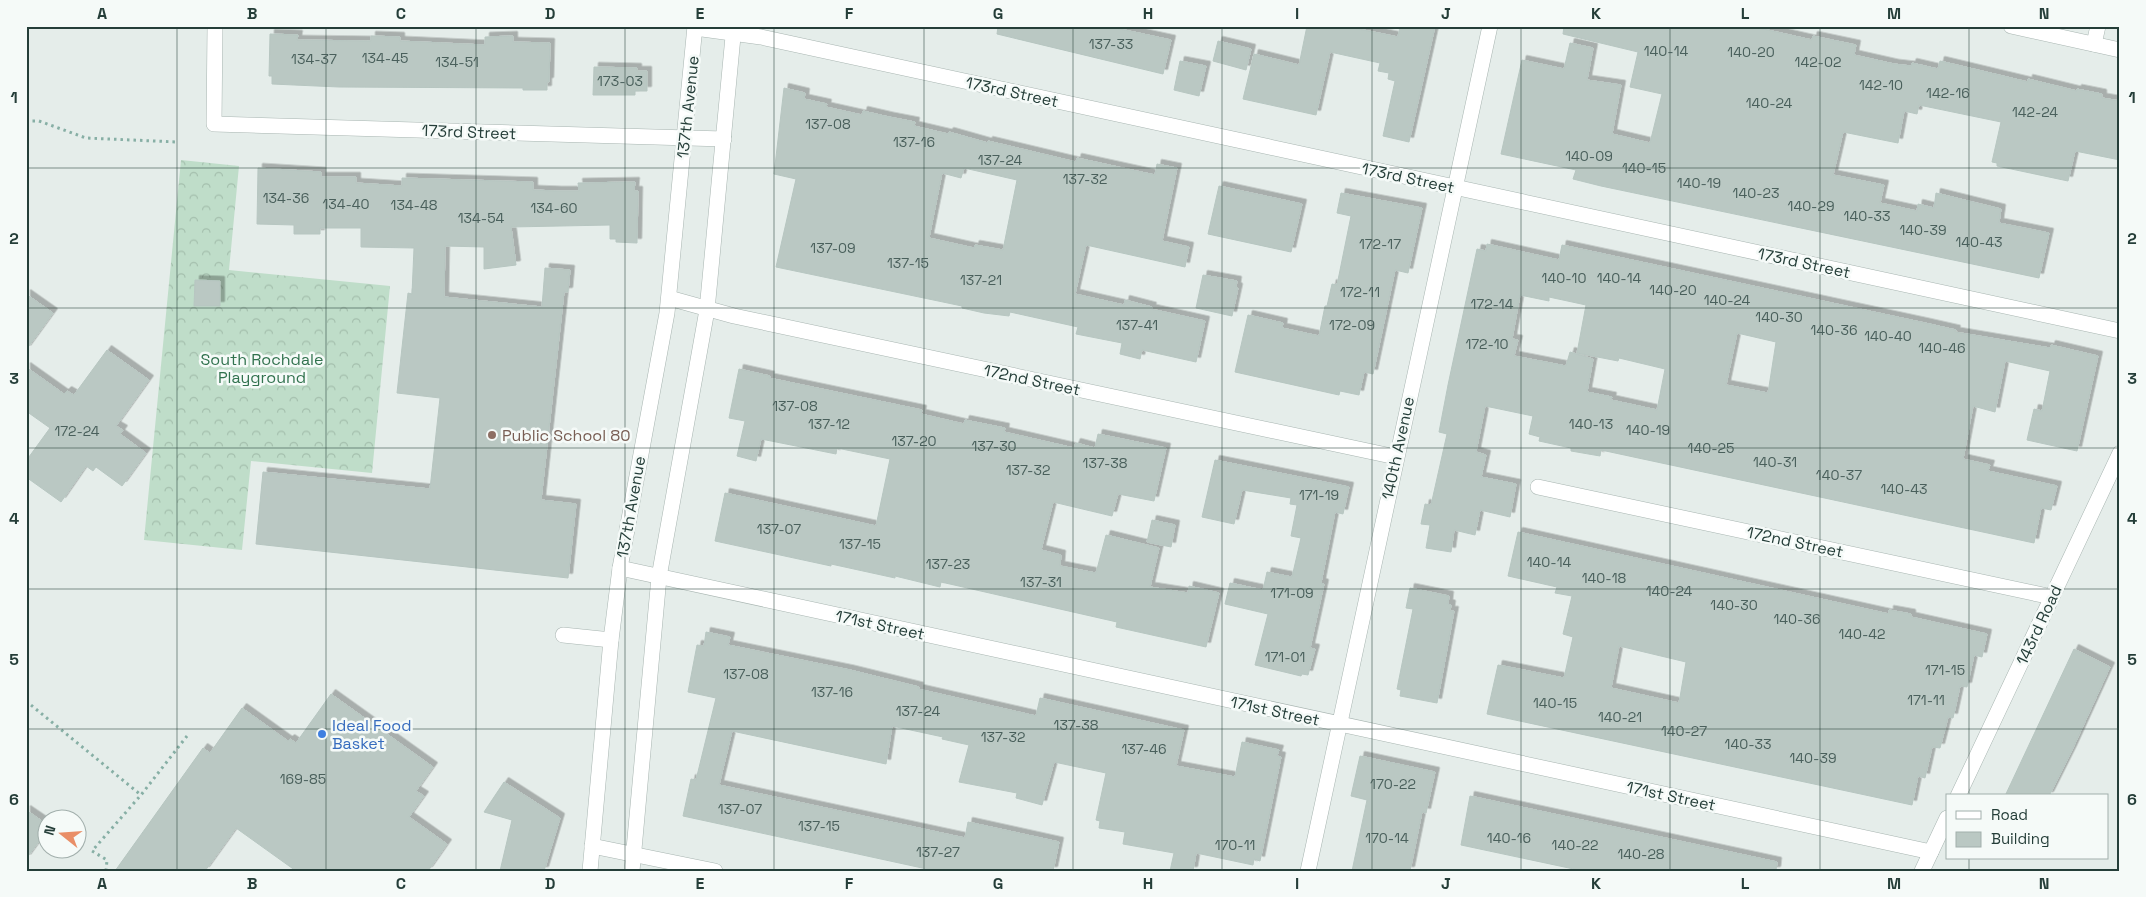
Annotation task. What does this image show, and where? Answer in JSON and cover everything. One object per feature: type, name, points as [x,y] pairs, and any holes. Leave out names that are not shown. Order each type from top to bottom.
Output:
[{"type":"street","name":"173rd Street","points":[[215,26],[214,124],[724,139]]},
{"type":"street","name":"140th Avenue","points":[[1308,871],[1490,26]]},
{"type":"street","points":[[2011,26],[2120,50]]},
{"type":"street","points":[[2094,44],[2098,26]]},
{"type":"street","name":"173rd Street","points":[[695,27],[734,29],[1455,188],[2120,331]]},
{"type":"street","name":"137th Avenue","points":[[590,871],[611,640],[620,568],[669,298],[695,27]]},
{"type":"street","points":[[632,871],[658,577],[707,310],[734,29]]},
{"type":"street","name":"172nd Street","points":[[669,298],[707,310],[1396,456]]},
{"type":"street","name":"143rd Road","points":[[1959,794],[2120,453]]},
{"type":"street","name":"172nd Street","points":[[1538,487],[2052,597]]},
{"type":"street","name":"171st Street","points":[[620,568],[1931,852]]},
{"type":"street","points":[[563,635],[611,640]]},
{"type":"street","points":[[1922,871],[1946,820]]},
{"type":"street","points":[[592,846],[715,871]]},
{"type":"path","points":[[26,121],[39,121],[86,138],[177,142]]},
{"type":"path","points":[[26,702],[141,795]]},
{"type":"path","points":[[106,871],[106,860],[92,851],[141,795],[187,736]]},
{"type":"green space","name":"South Rochdale Playground","points":[[181,160],[239,166],[229,270],[390,286],[372,473],[251,461],[242,550],[144,540]]},
{"type":"building","points":[[998,26],[1106,26],[1171,40],[1163,74],[997,34]]},
{"type":"building","points":[[1307,26],[1344,26],[1398,37],[1400,26],[1435,26],[1409,142],[1383,136],[1395,81],[1388,79],[1389,73],[1378,71],[1380,63],[1330,52],[1316,115],[1243,99],[1254,54],[1299,65]]},
{"type":"building","points":[[1564,26],[1750,26],[1812,40],[1813,36],[1856,45],[1854,55],[1894,64],[1911,66],[1912,63],[1938,69],[1940,61],[2028,82],[2028,79],[2077,91],[2077,89],[2102,94],[2102,98],[2120,101],[2120,160],[2075,151],[2068,181],[1997,166],[1997,163],[1992,162],[2001,122],[1919,105],[1917,114],[1904,111],[1898,143],[1843,132],[1833,175],[1884,185],[1880,203],[1917,211],[1918,204],[1934,208],[1936,193],[2001,209],[1999,223],[2049,233],[2039,278],[1601,186],[1573,179],[1576,170],[1501,154],[1522,60],[1564,69],[1570,43],[1593,48],[1587,80],[1621,85],[1612,134],[1650,143],[1662,94],[1630,87],[1638,52],[1563,34]]},
{"type":"building","points":[[270,34],[298,35],[297,40],[371,41],[371,36],[400,37],[400,41],[485,45],[485,37],[513,36],[513,42],[550,43],[549,82],[547,82],[547,90],[523,90],[523,88],[339,87],[272,84],[272,76],[269,76]]},
{"type":"building","points":[[1218,41],[1251,49],[1246,70],[1213,61]]},
{"type":"building","points":[[1180,61],[1206,66],[1199,96],[1174,90]]},
{"type":"building","points":[[594,67],[637,68],[637,71],[647,71],[647,91],[635,91],[635,95],[593,95]]},
{"type":"building","points":[[784,88],[805,93],[804,99],[827,104],[826,107],[862,115],[863,111],[915,122],[914,126],[948,134],[949,132],[988,143],[988,141],[1076,162],[1077,158],[1155,175],[1157,164],[1177,168],[1162,241],[1189,247],[1185,267],[1086,245],[1075,294],[1124,305],[1125,300],[1152,307],[1151,309],[1205,321],[1196,362],[1142,350],[1140,359],[1120,354],[1122,343],[1076,334],[1078,327],[1010,312],[1009,316],[984,313],[962,308],[962,306],[776,267],[796,179],[774,174]],"holes":[[[964,168],[1017,180],[1003,250],[975,245],[974,248],[929,238],[942,173],[961,178]]]},
{"type":"building","name":"Public School 80","points":[[258,168],[321,172],[321,177],[356,177],[356,183],[402,186],[402,178],[533,182],[533,190],[579,191],[578,183],[635,182],[634,191],[638,191],[637,243],[616,242],[616,239],[610,239],[610,225],[511,227],[516,265],[484,269],[484,247],[445,246],[444,297],[542,307],[545,268],[570,270],[568,292],[564,292],[541,500],[576,504],[568,578],[256,544],[263,472],[430,489],[440,398],[397,393],[408,293],[412,294],[414,248],[361,247],[361,228],[320,228],[320,234],[294,234],[294,225],[257,224]]},
{"type":"building","points":[[1219,186],[1302,204],[1291,252],[1208,234]]},
{"type":"building","points":[[1341,193],[1422,208],[1408,273],[1395,270],[1373,374],[1364,372],[1359,395],[1340,391],[1339,395],[1235,372],[1248,315],[1283,323],[1282,328],[1319,336],[1332,284],[1337,285],[1351,216],[1337,213]]},
{"type":"building","points":[[1487,244],[1559,260],[1562,245],[1925,323],[1956,330],[1955,332],[2050,348],[2051,345],[2098,356],[2077,451],[2027,440],[2034,409],[2042,411],[2050,371],[2005,361],[1995,412],[1973,406],[1963,459],[1990,465],[1988,471],[2057,486],[2051,510],[2041,508],[2034,543],[1601,450],[1600,456],[1571,451],[1571,448],[1539,441],[1540,437],[1529,434],[1533,416],[1485,406],[1476,452],[1486,455],[1481,477],[1516,484],[1510,517],[1480,510],[1475,535],[1454,530],[1451,552],[1426,548],[1430,525],[1421,524],[1425,504],[1431,505],[1447,434],[1439,432],[1448,385],[1477,249],[1486,251]],"holes":[[[1520,295],[1549,301],[1549,297],[1586,305],[1577,353],[1618,361],[1619,358],[1665,369],[1657,410],[1611,400],[1612,397],[1587,392],[1593,359],[1570,352],[1566,366],[1514,356],[1518,340],[1512,339]],[[1737,333],[1776,342],[1768,393],[1726,385]]]},
{"type":"building","points":[[1203,275],[1237,281],[1236,287],[1238,288],[1232,316],[1196,308]]},
{"type":"building","points":[[195,280],[220,281],[220,306],[194,306]]},
{"type":"building","points":[[26,294],[53,313],[26,350]]},
{"type":"building","points":[[107,350],[149,380],[116,426],[123,430],[120,434],[146,453],[122,486],[96,467],[93,471],[86,466],[61,502],[26,477],[26,461],[50,428],[26,411],[26,367],[64,394],[67,391],[74,395]]},
{"type":"building","points":[[739,369],[770,376],[769,378],[922,410],[921,414],[964,424],[965,420],[1005,428],[1004,432],[1074,448],[1076,443],[1095,448],[1098,434],[1166,448],[1154,501],[1118,494],[1112,516],[1053,502],[1041,550],[1061,555],[1060,566],[1096,573],[1106,535],[1159,548],[1150,587],[1188,593],[1189,586],[1219,593],[1206,647],[1116,627],[1117,622],[941,582],[940,587],[895,576],[895,578],[831,564],[831,566],[715,541],[725,493],[876,526],[890,459],[837,448],[836,454],[761,439],[756,461],[737,456],[745,421],[729,418]]},
{"type":"building","points":[[1215,460],[1349,487],[1343,514],[1335,512],[1321,583],[1324,584],[1310,648],[1315,649],[1308,675],[1302,674],[1301,676],[1255,665],[1268,614],[1225,604],[1230,583],[1263,590],[1267,572],[1292,577],[1301,538],[1291,536],[1297,505],[1290,504],[1291,498],[1242,490],[1234,524],[1202,517]]},
{"type":"building","points":[[1152,520],[1175,525],[1171,547],[1147,542]]},
{"type":"building","points":[[1518,532],[1889,614],[1889,610],[1911,614],[1911,617],[1987,634],[1982,657],[1974,655],[1967,687],[1960,686],[1953,718],[1948,717],[1940,748],[1932,747],[1925,778],[1918,776],[1912,805],[1487,714],[1498,665],[1564,678],[1573,637],[1563,634],[1572,596],[1555,593],[1557,587],[1508,576]],"holes":[[[1619,646],[1686,662],[1679,703],[1611,688]]]},
{"type":"building","points":[[1410,588],[1449,596],[1448,604],[1451,605],[1450,611],[1454,611],[1437,703],[1400,696],[1401,690],[1397,689],[1413,609],[1406,608]]},
{"type":"building","points":[[706,632],[730,637],[728,645],[850,670],[919,687],[918,689],[1036,716],[1040,698],[1184,730],[1176,766],[1235,777],[1242,742],[1279,750],[1277,756],[1281,757],[1260,861],[1254,859],[1253,865],[1196,853],[1193,871],[1170,871],[1174,853],[1123,844],[1125,832],[1099,828],[1100,821],[1096,820],[1106,773],[1054,762],[1042,805],[1016,798],[1017,793],[959,782],[969,745],[942,739],[943,737],[892,726],[886,764],[732,731],[719,785],[965,838],[968,822],[1059,842],[1053,871],[936,871],[683,816],[691,779],[696,780],[716,698],[688,692],[697,645],[704,646]]},
{"type":"building","points":[[2074,649],[2110,667],[2050,794],[2006,794]]},
{"type":"building","points":[[331,694],[433,767],[416,791],[424,796],[409,817],[447,844],[428,871],[296,871],[236,828],[205,871],[115,871],[203,748],[210,753],[242,708],[288,741],[290,739],[296,743]]},
{"type":"building","points":[[1360,756],[1435,772],[1426,813],[1422,812],[1410,871],[1352,871],[1367,800],[1351,796]]},
{"type":"building","points":[[504,782],[560,818],[544,871],[500,871],[512,820],[484,812]]},
{"type":"building","points":[[1470,796],[1777,862],[1776,871],[1583,871],[1461,845]]},
{"type":"building","points":[[26,810],[38,818],[38,843],[26,859]]},
{"type":"place","name":"Public School 80","points":[[492,435]]},
{"type":"place","name":"Ideal Food Basket","points":[[322,734]]}]
